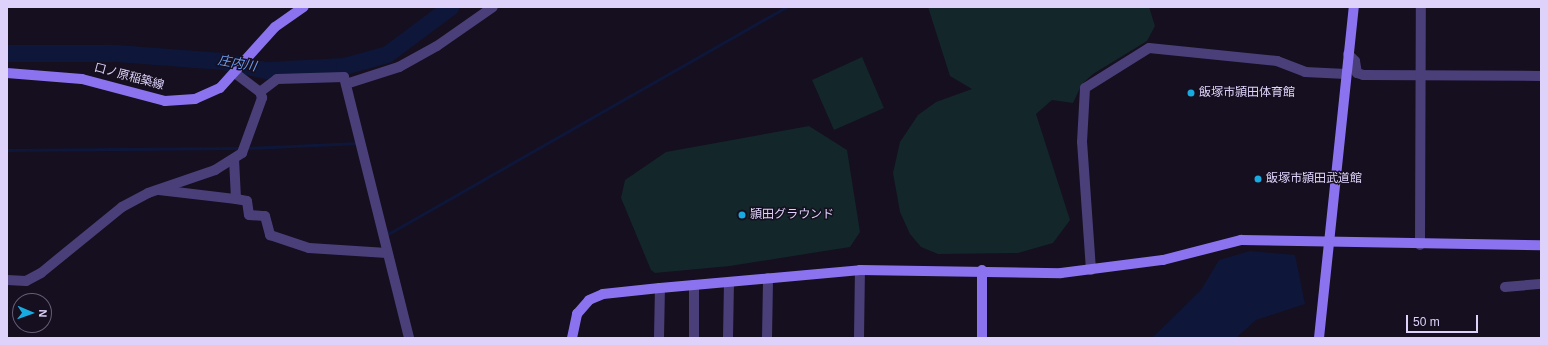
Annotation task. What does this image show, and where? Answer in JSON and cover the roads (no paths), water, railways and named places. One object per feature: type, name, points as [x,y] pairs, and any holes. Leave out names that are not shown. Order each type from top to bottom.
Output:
[{"type":"street","name":"口ノ原稲築線","points":[[7,73],[82,78],[150,98],[180,101],[210,94],[235,74],[275,27],[304,7]]},
{"type":"street","points":[[346,84],[400,67],[437,46],[493,7]]},
{"type":"street","points":[[1319,338],[1354,7]]},
{"type":"street","points":[[1420,245],[1421,7]]},
{"type":"street","points":[[1091,270],[1082,142],[1085,88],[1149,48],[1277,61],[1305,72],[1346,74]]},
{"type":"street","points":[[1348,54],[1355,61],[1357,73],[1363,75],[1541,76]]},
{"type":"street","points":[[235,74],[260,92]]},
{"type":"street","points":[[260,92],[277,79],[344,77],[409,338]]},
{"type":"street","points":[[7,280],[20,282],[41,273],[98,224],[157,190],[215,170],[234,159],[242,153],[252,131],[261,107],[260,92]]},
{"type":"street","points":[[234,159],[236,199]]},
{"type":"street","points":[[157,190],[247,201],[249,215],[265,216],[270,235],[291,243],[310,248],[387,253]]},
{"type":"street","points":[[572,338],[577,314],[589,300],[603,294],[660,288],[860,270],[982,270],[1061,273],[1163,260],[1241,240],[1420,245],[1541,245]]},
{"type":"street","points":[[859,338],[860,270]]},
{"type":"street","points":[[982,270],[982,338]]},
{"type":"street","points":[[767,338],[768,278]]},
{"type":"street","points":[[728,338],[729,282]]},
{"type":"street","points":[[1505,287],[1541,284]]},
{"type":"street","points":[[694,285],[694,338]]},
{"type":"street","points":[[659,338],[660,288]]},
{"type":"water","points":[[1250,251],[1295,255],[1305,304],[1256,320],[1236,338],[1152,338],[1201,290],[1219,260]]},
{"type":"waterway","name":"庄内川","points":[[7,53],[116,53],[222,61],[266,70],[344,66],[387,54],[450,7]]},
{"type":"waterway","points":[[387,231],[388,234],[786,7]]},
{"type":"waterway","points":[[247,148],[359,143]]},
{"type":"waterway","points":[[7,150],[241,148]]},
{"type":"place","name":"飯塚市頴田体育館","points":[[1191,93]]},
{"type":"place","name":"飯塚市頴田武道館","points":[[1258,179]]},
{"type":"place","name":"頴田グラウンド","points":[[742,215]]}]
